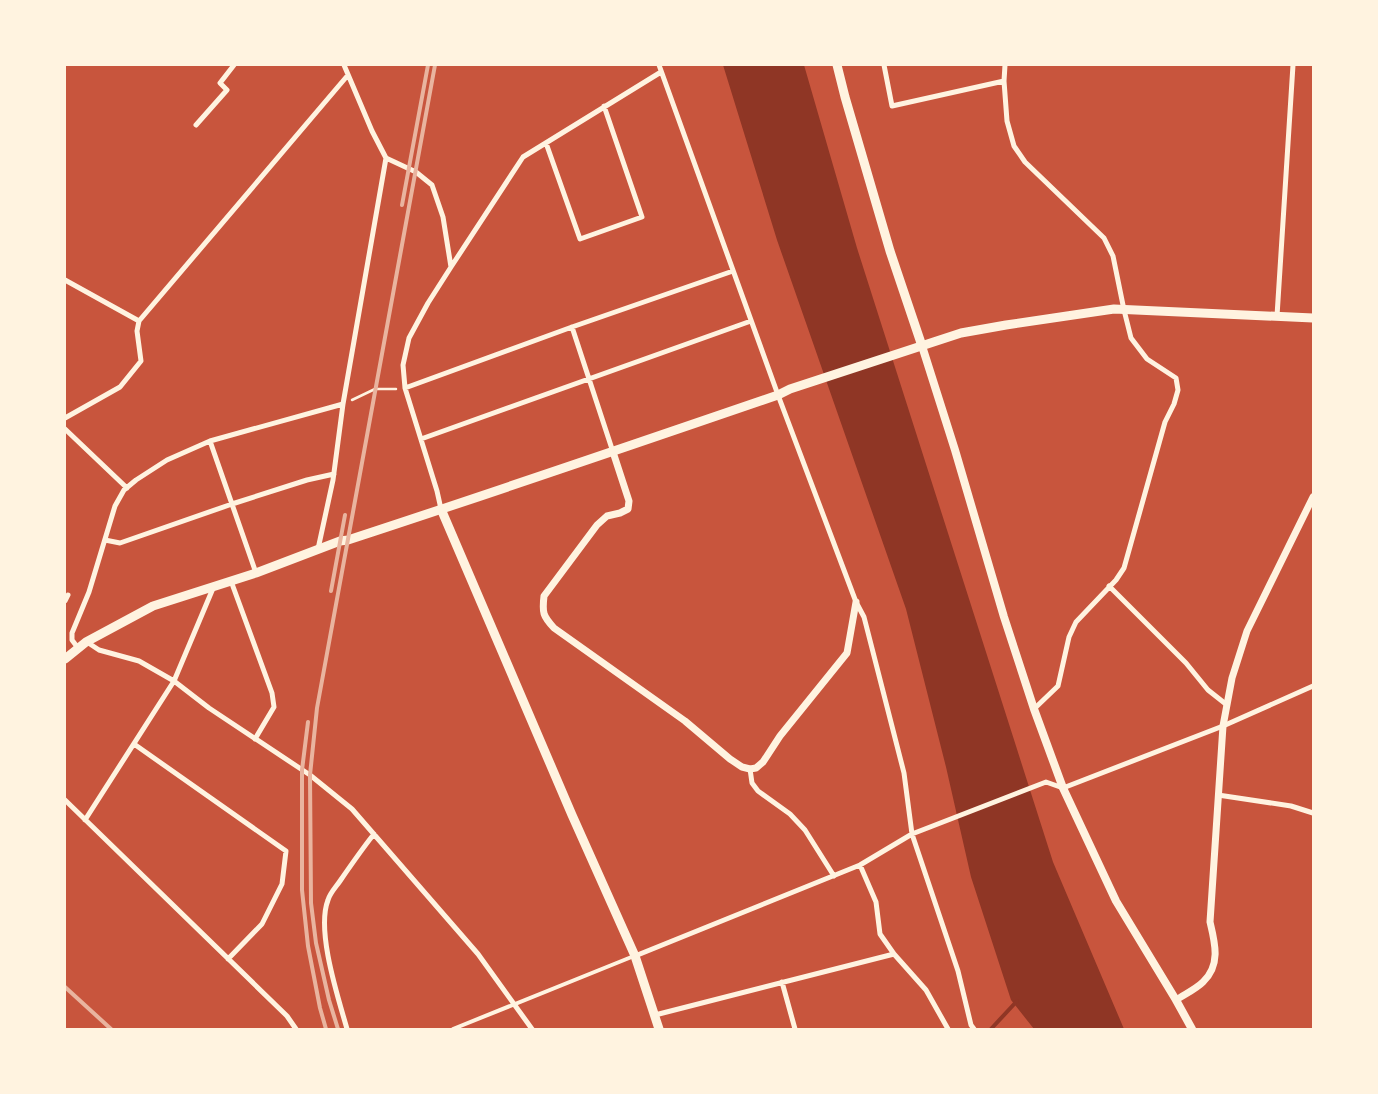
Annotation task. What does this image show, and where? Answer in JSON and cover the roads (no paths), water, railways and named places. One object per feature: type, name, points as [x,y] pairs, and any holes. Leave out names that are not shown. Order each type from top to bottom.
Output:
[{"type":"main road","points":[[837,65],[890,251],[955,450],[1004,616],[1034,709],[1063,788],[1116,901],[1192,1029]]},
{"type":"main road","points":[[65,659],[86,642],[153,606],[256,573],[340,541],[441,510],[613,452],[790,389],[960,333],[1114,309],[1313,318]]},
{"type":"main road","points":[[441,510],[634,956],[659,1029]]},
{"type":"street","points":[[196,125],[228,90],[220,83],[234,65]]},
{"type":"street","points":[[318,550],[334,474],[343,404],[386,158],[372,131],[344,65]]},
{"type":"street","points":[[659,65],[778,394],[856,602],[864,617],[904,773],[912,834],[958,971],[971,1025],[974,1029]]},
{"type":"street","points":[[884,65],[892,106],[1004,80]]},
{"type":"street","points":[[1005,65],[1004,80],[1007,121],[1014,146],[1025,162],[1104,238],[1113,256],[1131,338],[1147,359],[1176,378],[1178,390],[1174,404],[1165,422],[1124,568],[1076,622],[1069,636],[1058,686],[1034,709]]},
{"type":"street","points":[[1277,316],[1293,65]]},
{"type":"street","points":[[441,510],[437,491],[405,388],[403,365],[409,338],[451,267],[523,157],[661,72]]},
{"type":"street","points":[[65,418],[120,387],[141,360],[136,331],[139,322],[348,76]]},
{"type":"street","points":[[546,143],[580,239],[642,217],[604,106]]},
{"type":"street","points":[[386,158],[416,172],[432,185],[443,216],[451,267]]},
{"type":"street","points":[[405,388],[733,271]]},
{"type":"street","points":[[65,280],[139,322]]},
{"type":"street","points":[[421,438],[751,321]]},
{"type":"street","points":[[572,327],[629,501],[628,509],[607,516],[597,525],[544,596],[543,609],[545,618],[554,628],[686,721],[730,759],[742,767],[750,769],[756,768],[763,762],[780,736],[847,654],[856,602]]},
{"type":"street","points":[[78,648],[72,640],[72,633],[89,592],[115,506],[124,490],[168,460],[210,441],[343,404]]},
{"type":"street","points":[[65,429],[127,488]]},
{"type":"street","points":[[210,441],[256,573]]},
{"type":"street","points":[[105,540],[120,543],[232,504],[307,480],[334,474]]},
{"type":"street","points":[[1176,1000],[1203,982],[1215,964],[1216,953],[1210,922],[1223,726],[1232,678],[1247,631],[1313,497]]},
{"type":"street","points":[[231,581],[272,693],[274,707],[256,739]]},
{"type":"street","points":[[85,820],[174,681],[214,586]]},
{"type":"street","points":[[1109,586],[1186,663],[1208,690],[1227,705]]},
{"type":"street","points":[[65,601],[68,595]]},
{"type":"street","points":[[86,642],[99,650],[139,661],[174,681],[209,708],[310,775],[352,809],[478,954],[532,1029]]},
{"type":"street","points":[[454,1029],[860,865],[912,834],[1046,782],[1063,788],[1223,726],[1313,686]]},
{"type":"street","points":[[134,744],[286,851],[282,884],[262,924],[228,959]]},
{"type":"street","points":[[750,769],[752,783],[758,791],[790,814],[805,830],[834,876]]},
{"type":"street","points":[[1218,794],[1291,806],[1313,813]]},
{"type":"street","points":[[65,800],[287,1016],[296,1029]]},
{"type":"street","points":[[347,1029],[327,956],[325,910],[328,899],[335,888],[374,834]]},
{"type":"street","points":[[860,865],[876,902],[880,934],[894,954],[926,990],[948,1029]]},
{"type":"street","points":[[655,1014],[894,954]]},
{"type":"street","points":[[782,982],[795,1029]]},
{"type":"waterway","points":[[991,1029],[1017,1001]]},
{"type":"railway","points":[[402,205],[428,65]]},
{"type":"railway","points":[[338,1029],[329,1000],[316,943],[311,903],[310,775],[317,708],[435,65]]},
{"type":"railway","points":[[331,591],[345,515]]},
{"type":"railway","points":[[308,722],[302,770],[302,890],[308,946],[326,1029]]},
{"type":"railway","points":[[65,987],[111,1029]]}]
